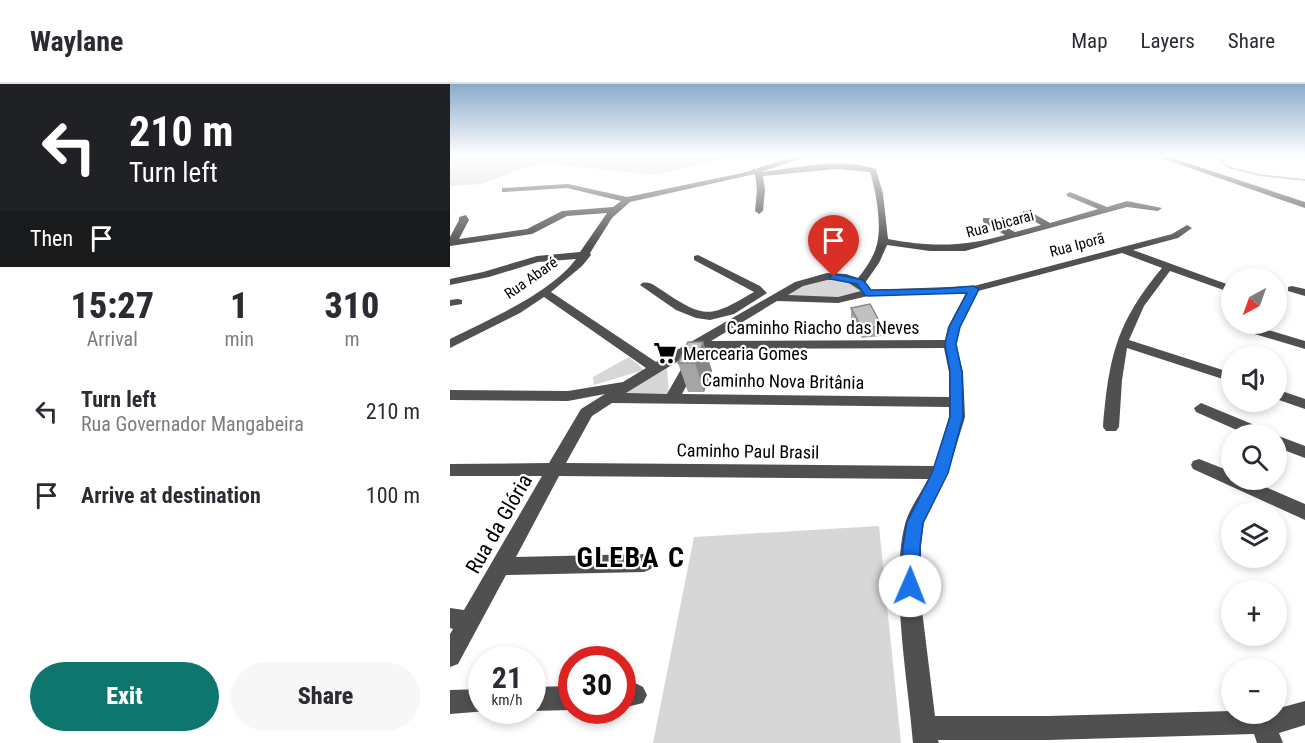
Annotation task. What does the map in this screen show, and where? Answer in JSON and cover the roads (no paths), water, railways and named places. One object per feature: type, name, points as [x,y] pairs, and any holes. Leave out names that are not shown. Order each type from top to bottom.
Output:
[{"type":"street","points":[[505,190],[568,186],[581,191],[627,200]]},
{"type":"street","name":"Rua Abaré","points":[[450,344],[516,310],[572,270],[586,255],[614,210],[627,200],[694,186]]},
{"type":"street","points":[[759,211],[760,186]]},
{"type":"street","points":[[860,282],[876,259],[883,241],[877,186]]},
{"type":"street","points":[[1248,186],[1305,205]]},
{"type":"street","points":[[1070,194],[1106,210]]},
{"type":"street","name":"Rua Ibicarai","points":[[883,241],[933,249],[957,250],[1133,204],[1158,208]]},
{"type":"street","points":[[450,243],[529,232],[565,213],[614,210]]},
{"type":"street","points":[[1026,213],[1049,226]]},
{"type":"street","points":[[450,243],[461,230],[465,220],[463,217]]},
{"type":"street","points":[[986,220],[1014,236]]},
{"type":"street","name":"Rua Iporã","points":[[776,298],[845,300],[868,293],[974,289],[1175,236],[1187,228]]},
{"type":"street","points":[[1120,249],[1221,286]]},
{"type":"street","points":[[450,282],[485,275],[537,259],[586,255]]},
{"type":"street","points":[[646,285],[701,315],[718,316],[761,293],[698,258]]},
{"type":"street","points":[[1111,427],[1115,369],[1121,342],[1137,308],[1167,268]]},
{"type":"street","points":[[567,396],[580,404],[586,413],[655,368],[698,345],[791,288],[819,278],[842,277],[860,282],[868,293]]},
{"type":"street","points":[[974,289],[954,327],[950,344],[956,372],[957,417],[940,473],[915,522],[911,546],[911,602],[926,736],[1048,728],[1265,732],[1305,713]]},
{"type":"street","points":[[1292,289],[1305,293]]},
{"type":"street","points":[[544,292],[655,368]]},
{"type":"street","points":[[737,306],[750,312]]},
{"type":"street","points":[[1269,334],[1305,345]]},
{"type":"street","points":[[1121,342],[1221,374]]},
{"type":"street","name":"Caminho Riacho das Neves","points":[[698,345],[950,344]]},
{"type":"street","points":[[672,400],[698,345]]},
{"type":"street","points":[[450,395],[567,396],[629,384]]},
{"type":"street","name":"Caminho Nova Britânia","points":[[607,398],[958,402]]},
{"type":"street","points":[[1287,398],[1305,404]]},
{"type":"street","points":[[1201,408],[1238,424]]},
{"type":"street","name":"Rua da Glória","points":[[450,656],[460,620],[501,566],[586,413]]},
{"type":"street","points":[[1287,445],[1305,452]]},
{"type":"street","points":[[1199,465],[1221,475]]},
{"type":"street","name":"Caminho Paul Brasil","points":[[450,470],[940,473]]},
{"type":"street","points":[[1255,490],[1305,512]]},
{"type":"street","points":[[501,566],[644,563]]},
{"type":"street","points":[[450,702],[468,701]]},
{"type":"place","name":"Mercearia Gomes","points":[[665,353]]},
{"type":"district","name":"GLEBA C","points":[[631,557]]}]
